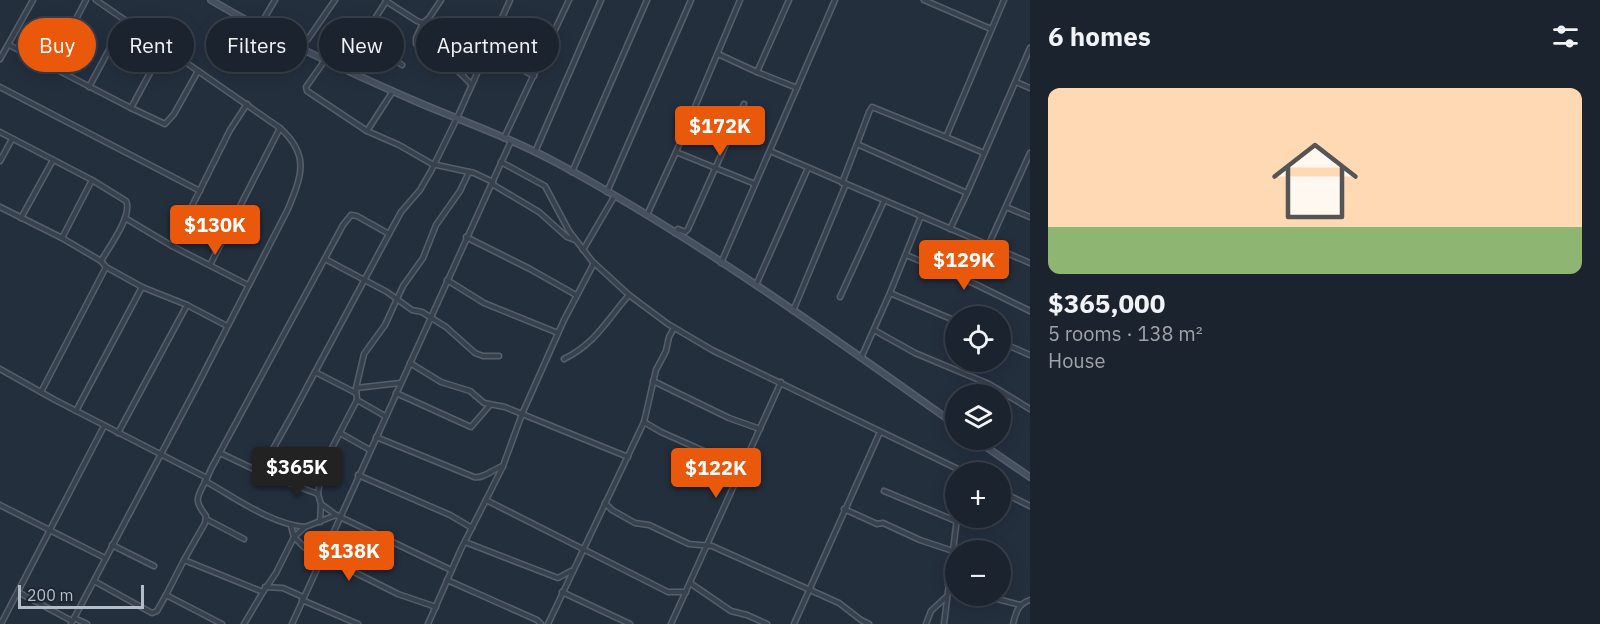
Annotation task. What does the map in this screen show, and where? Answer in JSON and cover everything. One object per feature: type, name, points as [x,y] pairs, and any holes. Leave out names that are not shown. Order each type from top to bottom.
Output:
[{"type":"street","points":[[0,59],[33,0]]},
{"type":"street","points":[[77,18],[86,0]]},
{"type":"street","points":[[96,0],[122,18]]},
{"type":"street","points":[[211,0],[242,18]]},
{"type":"street","points":[[265,18],[275,0]]},
{"type":"street","points":[[307,40],[335,0]]},
{"type":"street","points":[[374,18],[386,0],[416,21]]},
{"type":"street","points":[[429,18],[441,0]]},
{"type":"street","points":[[502,18],[510,0]]},
{"type":"street","points":[[504,138],[569,0]]},
{"type":"street","points":[[535,152],[601,0]]},
{"type":"street","points":[[573,172],[647,0]]},
{"type":"street","points":[[606,192],[691,0]]},
{"type":"street","points":[[647,216],[740,0]]},
{"type":"street","points":[[757,72],[789,0]]},
{"type":"street","points":[[720,263],[835,0]]},
{"type":"street","points":[[924,0],[992,29]]},
{"type":"street","points":[[946,137],[1004,0]]},
{"type":"street","points":[[9,45],[18,50]]},
{"type":"street","points":[[950,229],[1030,48]]},
{"type":"street","points":[[89,87],[108,52]]},
{"type":"street","points":[[718,54],[797,88]]},
{"type":"street","points":[[72,621],[288,209],[298,179],[299,151],[291,138],[247,104],[194,68]]},
{"type":"street","points":[[319,69],[306,90],[367,130],[434,165],[478,175],[539,213],[567,237],[575,240]]},
{"type":"street","points":[[60,72],[162,123],[167,123],[198,71]]},
{"type":"street","points":[[131,108],[150,72]]},
{"type":"street","points":[[349,72],[511,141],[573,172],[675,233],[756,286],[945,417]]},
{"type":"street","points":[[459,72],[471,84]]},
{"type":"street","points":[[260,472],[401,212],[420,190],[434,165],[477,72]]},
{"type":"street","points":[[526,72],[534,76]]},
{"type":"street","points":[[1016,82],[1030,88]]},
{"type":"street","points":[[0,87],[200,191]]},
{"type":"street","points":[[367,130],[393,91]]},
{"type":"street","points":[[172,246],[234,123],[247,104]]},
{"type":"street","points":[[675,233],[678,229],[687,231],[744,104]]},
{"type":"street","points":[[793,311],[844,183],[869,112],[873,107],[984,153]]},
{"type":"street","points":[[210,265],[280,128]]},
{"type":"street","points":[[0,132],[92,180],[126,201],[128,208],[125,218],[101,261]]},
{"type":"street","points":[[0,161],[12,139]]},
{"type":"street","points":[[292,624],[338,516],[511,141]]},
{"type":"street","points":[[857,144],[967,192]]},
{"type":"street","points":[[770,151],[1030,262]]},
{"type":"street","points":[[676,152],[755,184]]},
{"type":"street","points":[[988,246],[1030,153]]},
{"type":"street","points":[[21,218],[52,160]]},
{"type":"street","points":[[501,162],[545,186],[575,240],[594,263],[629,295],[674,328],[712,350],[945,463]]},
{"type":"street","points":[[756,286],[808,168]]},
{"type":"street","points":[[1024,168],[1030,171]]},
{"type":"street","points":[[320,522],[321,504],[318,494],[322,467],[357,400],[356,390],[364,354],[387,321],[403,286],[423,258],[436,225],[460,191],[469,172]]},
{"type":"street","points":[[62,238],[92,180]]},
{"type":"street","points":[[583,250],[614,196]]},
{"type":"street","points":[[840,297],[884,201]]},
{"type":"street","points":[[0,207],[62,238],[142,287],[187,305],[227,326]]},
{"type":"street","points":[[1006,207],[1030,217]]},
{"type":"street","points":[[94,581],[152,613],[157,611],[183,560],[204,526],[205,514],[199,509],[197,501],[206,480],[349,216],[357,216],[389,234]]},
{"type":"street","points":[[861,358],[921,216]]},
{"type":"street","points":[[125,218],[172,246],[249,285]]},
{"type":"street","points":[[466,237],[576,295]]},
{"type":"street","points":[[906,255],[975,284],[1030,311]]},
{"type":"street","points":[[325,259],[397,299],[412,310],[422,312],[446,327],[475,353],[483,356],[499,356]]},
{"type":"street","points":[[436,624],[429,623],[447,580],[503,466],[522,414],[558,333],[594,263]]},
{"type":"street","points":[[41,392],[106,267]]},
{"type":"street","points":[[447,280],[484,303],[558,333]]},
{"type":"street","points":[[76,411],[142,287]]},
{"type":"street","points":[[890,293],[945,316]]},
{"type":"street","points":[[564,359],[582,350],[599,334],[611,315],[629,295]]},
{"type":"street","points":[[118,433],[187,305]]},
{"type":"street","points":[[548,624],[644,422],[653,381],[674,328]]},
{"type":"street","points":[[873,330],[915,353],[989,384],[1030,410]]},
{"type":"street","points":[[1011,347],[1030,355]]},
{"type":"street","points":[[410,363],[441,382],[466,389],[482,402],[505,407],[628,457]]},
{"type":"street","points":[[0,369],[160,454],[240,502],[291,526],[304,527],[338,516]]},
{"type":"street","points":[[315,372],[356,390],[401,383]]},
{"type":"street","points":[[653,381],[729,418],[760,429]]},
{"type":"street","points":[[671,624],[781,382]]},
{"type":"street","points":[[396,393],[471,427],[489,405]]},
{"type":"street","points":[[357,400],[385,416]]},
{"type":"street","points":[[644,422],[661,432],[742,468]]},
{"type":"street","points":[[1,624],[104,426]]},
{"type":"street","points":[[794,624],[880,432]]},
{"type":"street","points":[[340,433],[370,450]]},
{"type":"street","points":[[376,437],[474,477],[483,477],[503,466]]},
{"type":"street","points":[[991,450],[1030,477]]},
{"type":"street","points":[[220,453],[260,472],[318,494]]},
{"type":"street","points":[[358,475],[450,515],[472,528]]},
{"type":"street","points":[[884,491],[945,514]]},
{"type":"street","points":[[1011,496],[1030,506]]},
{"type":"street","points":[[486,500],[668,592],[686,592]]},
{"type":"street","points":[[605,503],[612,510],[635,523],[651,526],[689,544],[707,545],[839,603],[861,621],[869,624]]},
{"type":"street","points":[[321,504],[338,516],[452,570]]},
{"type":"street","points":[[0,505],[105,558]]},
{"type":"street","points":[[844,509],[877,524],[883,523],[945,549]]},
{"type":"street","points":[[206,519],[244,539]]},
{"type":"street","points":[[291,526],[294,537],[300,545],[398,594],[436,608]]},
{"type":"street","points":[[244,624],[276,573],[294,537],[304,527]]},
{"type":"street","points":[[465,542],[558,578],[572,571]]},
{"type":"street","points":[[112,544],[154,566]]},
{"type":"street","points":[[183,560],[264,590],[283,588],[358,624]]},
{"type":"street","points":[[447,580],[537,620],[541,624]]},
{"type":"street","points":[[690,583],[731,611],[767,624]]},
{"type":"street","points":[[18,592],[72,621],[87,624]]},
{"type":"street","points":[[562,592],[630,624]]},
{"type":"street","points":[[166,595],[222,624]]},
{"type":"street","points":[[926,624],[931,611],[945,599]]},
{"type":"street","points":[[1014,624],[1017,608],[1030,600]]},
{"type":"street","points":[[1011,603],[1020,605]]},
{"type":"street","points":[[944,624],[946,606]]}]
